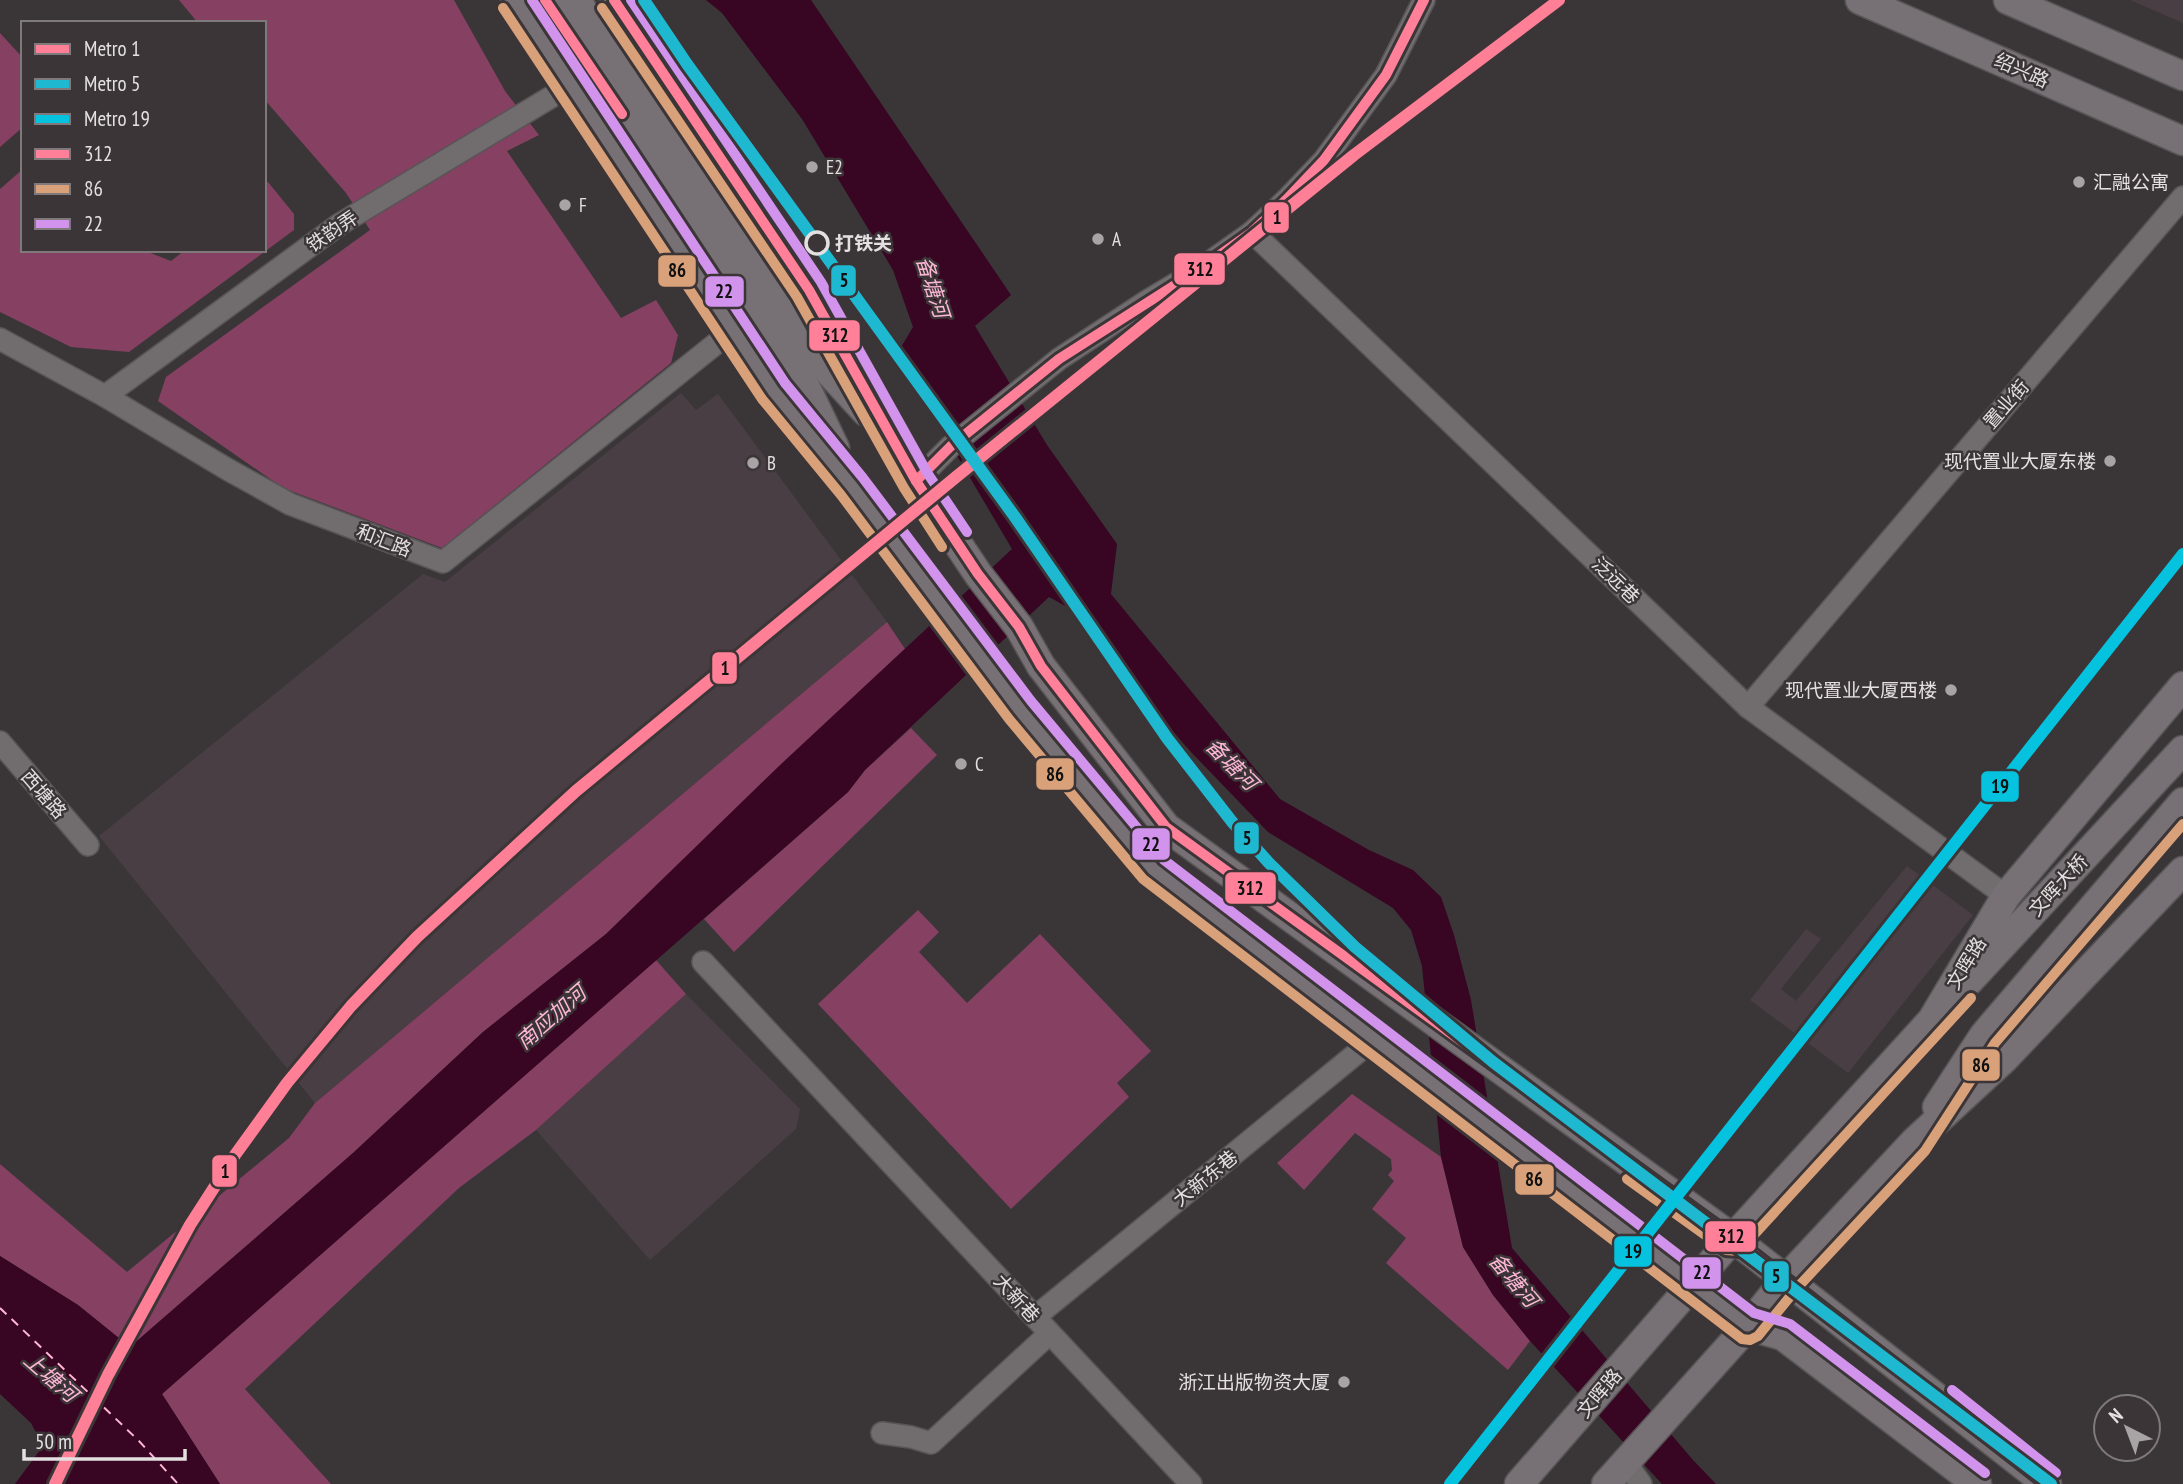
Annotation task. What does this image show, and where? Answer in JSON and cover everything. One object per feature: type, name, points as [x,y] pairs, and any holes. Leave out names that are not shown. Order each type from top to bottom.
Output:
[{"type":"main road","points":[[515,0],[774,391],[852,486],[1020,710],[1154,870],[1748,1326],[1783,1336],[1977,1484]]},
{"type":"main road","points":[[545,0],[802,379],[852,486]]},
{"type":"main road","points":[[576,0],[831,374],[897,444]]},
{"type":"main road","points":[[614,0],[809,290],[916,481],[1019,628],[1041,666],[1166,827],[1733,1238],[2047,1484]]},
{"type":"main road","name":"绍兴路","points":[[1860,0],[2183,141]]},
{"type":"main road","points":[[2008,0],[2183,76]]},
{"type":"main road","name":"文晖路","points":[[1519,1484],[1733,1238],[1932,1020],[2006,896],[2183,686]]},
{"type":"main road","name":"文晖大桥","points":[[1932,1020],[2183,750]]},
{"type":"main road","name":"文晖大桥","points":[[1914,1142],[1984,1035],[2183,802]]},
{"type":"main road","points":[[1606,1484],[1634,1473],[1681,1401],[1786,1279],[1914,1142],[2004,1059],[2183,871]]},
{"type":"street","points":[[916,481],[951,446],[1059,359],[1197,271],[1252,232],[1324,160],[1356,118],[1386,75],[1424,0]]},
{"type":"street","name":"铁韵弄","points":[[105,396],[340,224],[571,85]]},
{"type":"street","name":"置业街","points":[[1748,706],[2183,197]]},
{"type":"street","name":"泛远巷","points":[[1252,232],[1748,706],[2006,896]]},
{"type":"street","name":"和汇路","points":[[0,339],[105,396],[290,504],[443,562],[733,330]]},
{"type":"street","name":"西塘路","points":[[0,742],[88,845]]},
{"type":"street","name":"大新巷","points":[[703,962],[1191,1484]]},
{"type":"street","name":"大新东巷","points":[[1035,1317],[1374,1039]]},
{"type":"street","points":[[882,1433],[931,1443],[1049,1334]]},
{"type":"shaded area","points":[[179,0],[454,0],[505,91],[539,135],[507,151],[621,318],[656,300],[678,335],[671,363],[442,548],[283,488],[158,401],[166,377],[370,230],[346,193],[266,101],[266,21],[196,21]]},
{"type":"shaded area","points":[[2130,0],[2183,0],[2183,23]]},
{"type":"shaded area","points":[[0,33],[21,56],[21,129],[0,147]]},
{"type":"shaded area","points":[[21,171],[21,252],[148,252],[171,261],[182,252],[264,252],[129,352],[71,347],[0,312],[0,189]]},
{"type":"shaded area","points":[[268,182],[294,214],[294,230],[266,251]]},
{"type":"shaded area","points":[[681,393],[696,410],[718,394],[887,622],[315,1103],[99,836],[423,574],[445,582]]},
{"type":"shaded area","points":[[887,622],[905,649],[606,934],[483,1032],[353,1153],[130,1347],[78,1305],[0,1256],[0,1164],[127,1272],[289,1138],[315,1103]]},
{"type":"shaded area","points":[[911,728],[937,755],[734,952],[704,919],[848,792],[865,770]]},
{"type":"shaded area","points":[[1907,866],[1973,915],[1848,1073],[1750,1000],[1806,929],[1821,939],[1781,989],[1796,1001]]},
{"type":"shaded area","points":[[918,910],[939,932],[919,952],[967,1003],[1040,934],[1151,1051],[1117,1083],[1129,1097],[1011,1209],[818,1004]]},
{"type":"shaded area","points":[[656,960],[686,994],[536,1130],[459,1188],[245,1389],[331,1484],[220,1484],[162,1394]]},
{"type":"shaded area","points":[[686,994],[800,1109],[796,1129],[650,1260],[536,1130]]},
{"type":"shaded area","points":[[1352,1094],[1441,1157],[1463,1247],[1493,1295],[1530,1341],[1508,1370],[1386,1263],[1406,1238],[1372,1209],[1394,1181],[1388,1175],[1392,1170],[1391,1159],[1355,1133],[1304,1190],[1277,1163]]},
{"type":"water","points":[[706,0],[811,0],[1011,295],[975,326],[1047,445],[1117,544],[1111,594],[1280,799],[1369,850],[1413,870],[1441,897],[1471,1000],[1512,1248],[1716,1484],[1662,1484],[1530,1341],[1493,1295],[1463,1247],[1441,1157],[1422,966],[1411,930],[1393,908],[1268,832],[1191,752],[1069,608],[1049,597],[865,770],[848,792],[162,1394],[220,1484],[15,1484],[43,1446],[31,1423],[0,1394],[0,1256],[78,1305],[130,1347],[353,1153],[483,1032],[606,934],[779,766],[1012,549],[897,354],[913,327],[893,270],[802,119],[722,13]]},
{"type":"ferry route","points":[[0,1308],[139,1441],[178,1484]]},
{"type":"metro line","name":"5","points":[[644,0],[687,64],[1015,517],[1167,738],[1233,823],[1269,863],[1355,947],[1493,1062],[2051,1484]]},
{"type":"metro line","name":"1","points":[[55,1484],[108,1375],[190,1225],[235,1155],[287,1083],[351,1006],[417,937],[576,791],[956,477],[1354,155],[1559,0]]},
{"type":"metro line","name":"19","points":[[1450,1484],[2183,554]]},
{"type":"transit line","name":"22","points":[[532,0],[785,383],[863,478],[1031,701],[1164,860],[1754,1313],[1790,1324],[1985,1473]]},
{"type":"transit line","name":"312","points":[[545,0],[622,114]]},
{"type":"transit line","name":"312","points":[[614,0],[809,290],[916,481],[978,574],[1019,627],[1041,666],[1166,827],[1733,1238],[2047,1484]]},
{"type":"transit line","name":"22","points":[[631,0],[821,282],[928,474],[967,532]]},
{"type":"transit line","name":"312","points":[[916,481],[951,446],[1059,359],[1197,271],[1252,232],[1287,199],[1324,160],[1386,75],[1424,0]]},
{"type":"transit line","name":"86","points":[[503,8],[762,399],[841,495],[1009,719],[1143,879],[1742,1339],[1750,1340],[1758,1336],[1797,1288],[1925,1151],[1995,1043],[2183,824]]},
{"type":"transit line","name":"86","points":[[602,8],[797,297],[904,488],[942,547]]},
{"type":"transit line","name":"86","points":[[1627,1179],[1726,1250],[1739,1251],[1971,998]]},
{"type":"transit line","name":"22","points":[[1952,1390],[2056,1473]]},
{"type":"place","name":"E2","points":[[812,167]]},
{"type":"place","name":"汇融公寓","points":[[2079,182]]},
{"type":"place","name":"F","points":[[565,205]]},
{"type":"place","name":"A","points":[[1098,239]]},
{"type":"place","name":"打铁关","points":[[817,243]]},
{"type":"place","name":"现代置业大厦东楼","points":[[2110,461]]},
{"type":"place","name":"B","points":[[753,463]]},
{"type":"place","name":"现代置业大厦西楼","points":[[1951,690]]},
{"type":"place","name":"C","points":[[961,764]]},
{"type":"place","name":"浙江出版物资大厦","points":[[1344,1382]]},
{"type":"water label","name":"备塘河","points":[[933,287]]},
{"type":"water label","name":"备塘河","points":[[1232,764]]},
{"type":"water label","name":"南应加河","points":[[551,1017]]},
{"type":"water label","name":"备塘河","points":[[1514,1280]]},
{"type":"water label","name":"上塘河","points":[[51,1377]]}]
